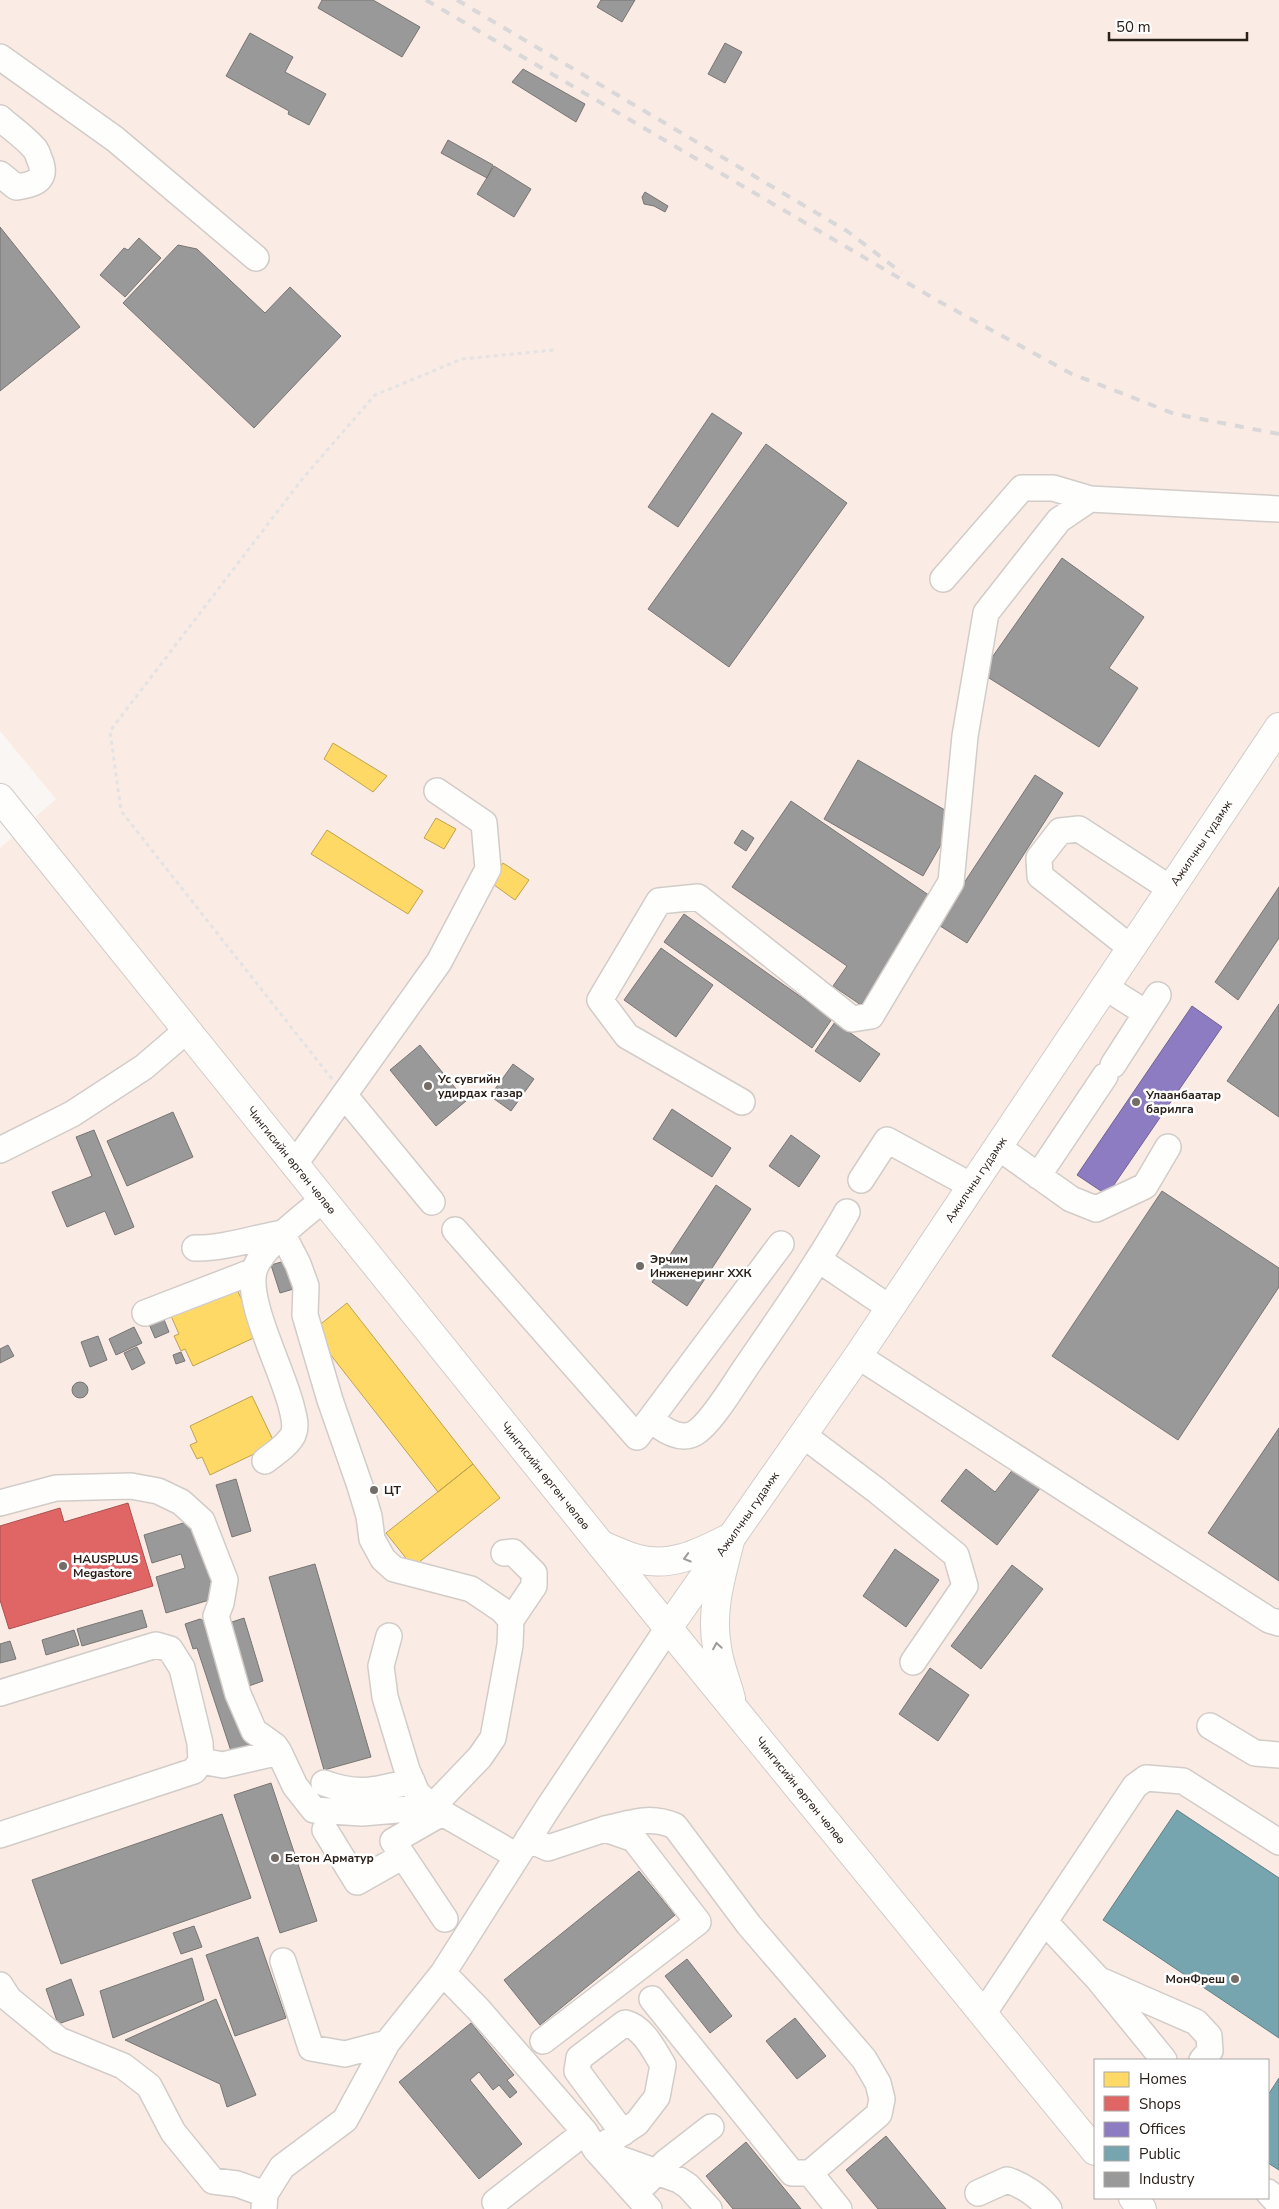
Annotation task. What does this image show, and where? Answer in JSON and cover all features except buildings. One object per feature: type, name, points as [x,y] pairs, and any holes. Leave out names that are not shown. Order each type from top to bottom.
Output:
[{"type":"main road","name":"Ажилчны гудамж","points":[[668,1628],[858,1356],[1279,727]]},
{"type":"main road","name":"Чингисийн өргөн чөлөө","points":[[0,798],[600,1545],[1094,2150]]},
{"type":"main road","points":[[600,1545],[638,1559],[656,1562],[694,1556],[731,1537]]},
{"type":"main road","points":[[731,1537],[718,1588],[715,1622],[716,1648],[734,1710]]},
{"type":"main road","points":[[1134,2199],[1142,2209]]},
{"type":"street","points":[[0,57],[115,138],[256,258]]},
{"type":"street","points":[[0,118],[36,150],[42,169],[42,177],[37,183],[16,187],[0,174]]},
{"type":"street","points":[[943,579],[1022,488],[1053,488],[1090,499],[1279,509]]},
{"type":"street","points":[[742,1102],[627,1036],[600,1000],[659,901],[698,897],[852,1019],[871,1016],[951,882],[965,736],[986,613],[1059,520],[1090,499]]},
{"type":"street","points":[[294,1165],[439,962],[488,869],[484,823],[436,791]]},
{"type":"street","points":[[1131,948],[1040,876],[1039,858],[1060,831],[1080,829],[1171,889]]},
{"type":"street","points":[[1038,1176],[1152,1004],[1105,987]]},
{"type":"street","points":[[0,1150],[72,1114],[144,1067],[187,1030]]},
{"type":"street","points":[[344,1095],[432,1202]]},
{"type":"street","points":[[861,1180],[887,1140],[972,1186]]},
{"type":"street","points":[[998,1147],[1071,1199],[1096,1209],[1145,1186],[1168,1147]]},
{"type":"street","points":[[266,1461],[287,1444],[293,1434],[295,1422],[288,1390],[253,1295],[254,1271],[258,1262],[282,1233],[322,1200]]},
{"type":"street","points":[[659,1426],[674,1434],[686,1436],[696,1433],[705,1424],[723,1401],[819,1260],[847,1212]]},
{"type":"street","points":[[455,1230],[636,1438],[781,1244]]},
{"type":"street","points":[[195,1248],[212,1248],[282,1233]]},
{"type":"street","points":[[282,1233],[298,1264],[306,1286],[305,1314],[330,1400],[370,1516],[372,1539],[383,1560],[394,1569],[471,1589],[502,1610],[511,1620]]},
{"type":"street","points":[[819,1260],[890,1308]]},
{"type":"street","points":[[145,1314],[254,1271]]},
{"type":"street","points":[[858,1356],[1269,1620],[1279,1623]]},
{"type":"street","points":[[803,1435],[876,1490],[956,1555],[965,1586],[913,1662]]},
{"type":"street","points":[[0,1503],[56,1488],[131,1486],[158,1491],[181,1502],[202,1521],[225,1580],[221,1603],[216,1616],[238,1694],[254,1731],[275,1746],[295,1786],[314,1810],[362,1812],[437,1810]]},
{"type":"street","points":[[445,1919],[393,1841],[437,1810],[493,1738],[510,1645],[511,1620],[534,1586],[534,1573],[513,1552],[504,1553]]},
{"type":"street","points":[[0,1985],[9,2000],[59,2040],[123,2066],[149,2086],[173,2132],[213,2181],[237,2184],[265,2201],[282,2167],[345,2120],[387,2043],[443,1973],[668,1628]]},
{"type":"street","points":[[389,1636],[381,1666],[385,1697],[417,1793],[437,1810],[523,1848],[548,1848],[606,1829],[638,1821],[660,1820],[675,1826],[750,1925],[864,2059],[878,2083],[882,2099],[879,2114],[810,2173],[792,2173],[652,1999]]},
{"type":"street","points":[[0,1693],[156,1645],[170,1649],[182,1668],[200,1743],[202,1760],[194,1771],[0,1835]]},
{"type":"street","points":[[1210,1726],[1255,1753],[1279,1755]]},
{"type":"street","points":[[202,1760],[222,1765],[279,1752]]},
{"type":"street","points":[[983,2014],[1135,1786],[1146,1778],[1183,1781],[1279,1842]]},
{"type":"street","points":[[324,1783],[344,1791],[362,1792],[412,1781]]},
{"type":"street","points":[[543,2041],[698,1922],[634,1839],[606,1829]]},
{"type":"street","points":[[325,1830],[357,1882],[403,1856]]},
{"type":"street","points":[[1045,1922],[1098,1979],[1163,2059]]},
{"type":"street","points":[[283,1961],[311,2048],[344,2054],[387,2043]]},
{"type":"street","points":[[443,1973],[478,2009],[642,2201],[656,2173],[666,2162],[712,2127]]},
{"type":"street","points":[[1098,1979],[1196,2022],[1209,2036],[1210,2051],[1203,2059]]},
{"type":"street","points":[[495,2202],[590,2141],[622,2133]]},
{"type":"street","points":[[590,2141],[656,2173],[679,2180],[688,2186],[708,2209]]},
{"type":"street","points":[[810,2173],[839,2209]]},
{"type":"street","points":[[978,2193],[1007,2180],[1017,2183],[1043,2201],[1049,2209]]},
{"type":"street","points":[[1269,2193],[1279,2204]]},
{"type":"path","points":[[344,1095],[121,811],[110,731],[303,478],[375,394],[462,359],[554,350]]},
{"type":"shaded area","points":[[0,0],[1279,0],[1279,2209],[0,2209],[0,848],[56,799],[0,731]]},
{"type":"railway","points":[[426,0],[940,302],[1072,374],[1175,414],[1279,434]]},
{"type":"railway","points":[[457,0],[847,231],[902,273]]},
{"type":"place","name":"Ус сувгийн удирдах газар","points":[[428,1086]]},
{"type":"place","name":"Улаанбаатар барилга","points":[[1136,1102]]},
{"type":"place","name":"Эрчим Инженеринг ХХК","points":[[640,1266]]},
{"type":"place","name":"ЦТ","points":[[374,1490]]},
{"type":"place","name":"HAUSPLUS Megastore","points":[[63,1566]]},
{"type":"place","name":"Бетон Арматур","points":[[275,1858]]},
{"type":"place","name":"МонФреш","points":[[1235,1979]]}]
